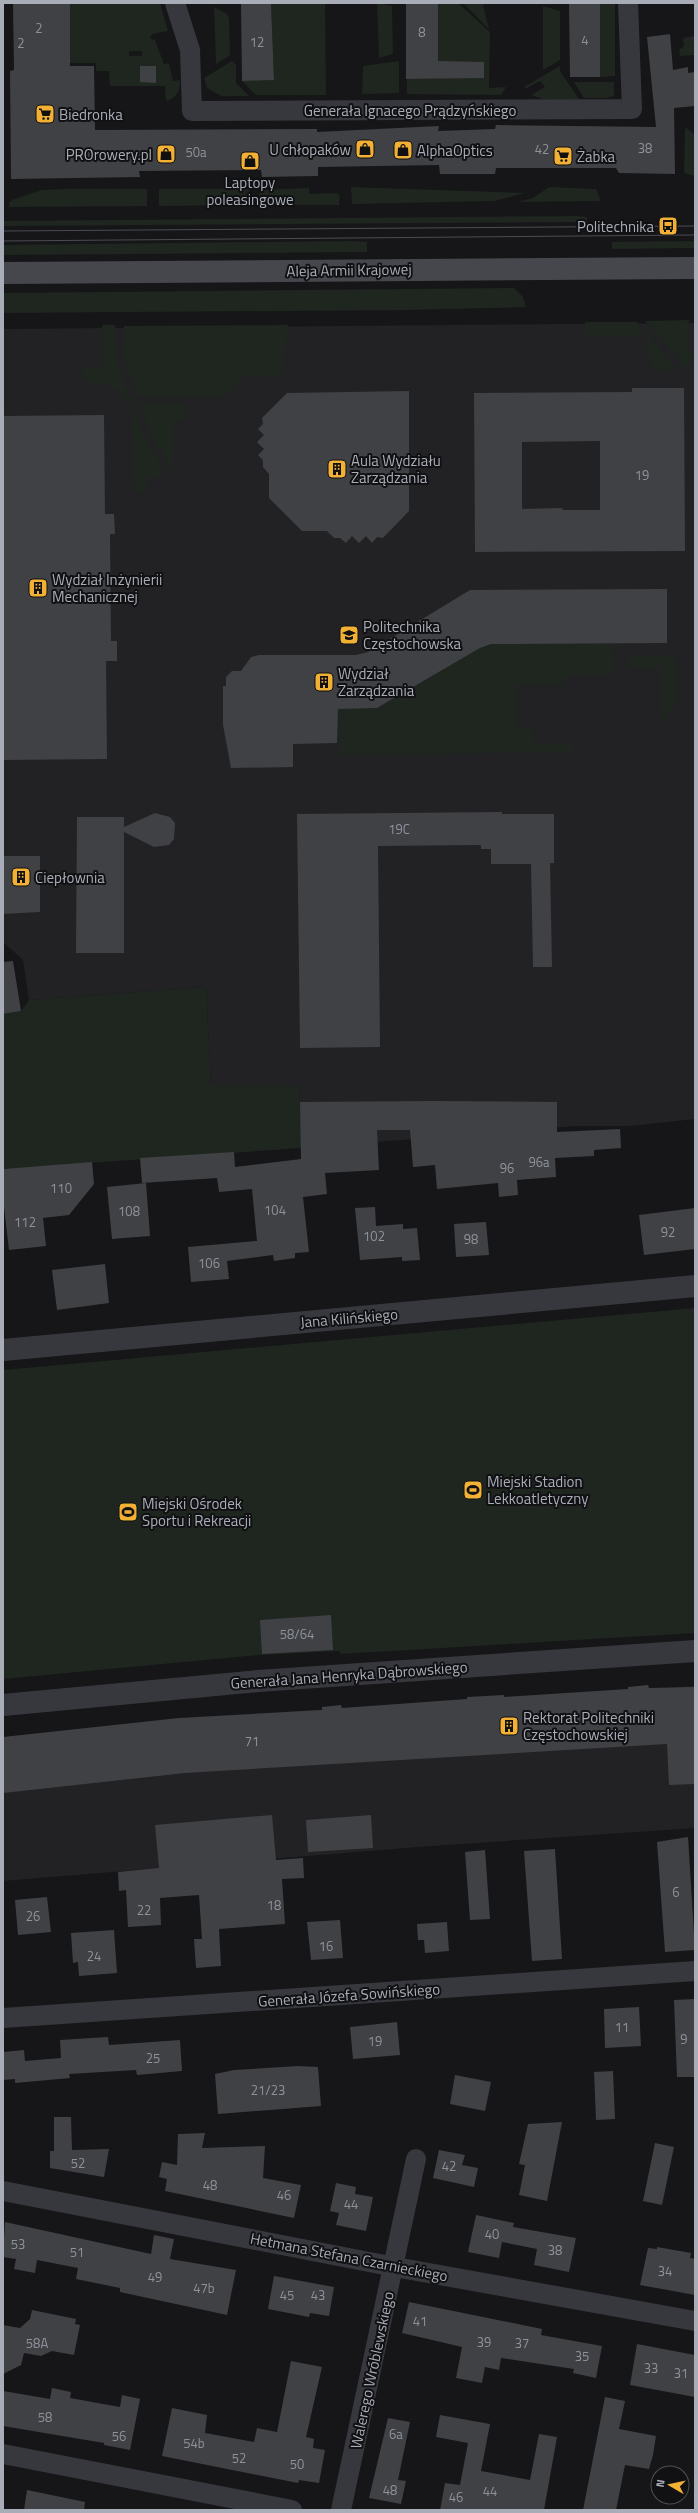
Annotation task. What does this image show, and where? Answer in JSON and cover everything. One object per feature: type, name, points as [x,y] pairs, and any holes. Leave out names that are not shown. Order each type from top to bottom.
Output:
[{"type":"main road","name":"Aleja Armii Krajowej","points":[[3,273],[695,268]]},
{"type":"street","name":"Generała Ignacego Prądzyńskiego","points":[[175,3],[190,50],[192,111],[632,109],[628,3]]},
{"type":"street","name":"Jana Kilińskiego","points":[[3,1350],[695,1286]]},
{"type":"street","name":"Generała Jana Henryka Dąbrowskiego","points":[[3,1705],[258,1681],[695,1651]]},
{"type":"street","name":"Generała Józefa Sowińskiego","points":[[3,2018],[695,1971]]},
{"type":"street","name":"Walerego Wróblewskiego","points":[[341,2510],[416,2159]]},
{"type":"street","name":"Hetmana Stefana Czarnieckiego","points":[[3,2191],[394,2267],[695,2321]]},
{"type":"street","points":[[3,2454],[292,2510]]},
{"type":"shaded area","points":[[70,3],[160,3],[168,31],[152,34],[150,38],[155,40],[164,64],[169,63],[173,81],[180,80],[179,88],[177,94],[173,98],[166,101],[165,86],[110,86],[109,71],[96,71],[96,63],[70,63]],"holes":[[[129,51],[142,51],[142,56],[129,56]]]},
{"type":"shaded area","points":[[271,3],[325,3],[326,95],[256,95],[242,81],[274,80]]},
{"type":"shaded area","points":[[377,3],[392,6],[393,54],[379,58]]},
{"type":"shaded area","points":[[438,3],[458,3],[490,32],[489,88],[506,87],[501,95],[407,94],[407,79],[438,79]]},
{"type":"shaded area","points":[[463,3],[489,3],[483,5],[489,29]]},
{"type":"shaded area","points":[[600,3],[615,3],[615,76],[600,77]]},
{"type":"shaded area","points":[[543,6],[560,11],[560,60],[543,70]]},
{"type":"shaded area","points":[[214,7],[227,14],[229,18],[230,55],[216,64]]},
{"type":"shaded area","points":[[695,36],[695,55],[680,56],[679,50],[684,46],[683,38]]},
{"type":"shaded area","points":[[232,61],[236,65],[236,83],[249,96],[221,96],[207,88],[204,78]]},
{"type":"shaded area","points":[[399,61],[399,93],[362,94],[363,66]]},
{"type":"shaded area","points":[[560,66],[560,71],[579,99],[543,99],[531,95],[545,87],[540,81],[525,89],[524,87]]},
{"type":"shaded area","points":[[574,82],[614,82],[614,96],[607,98],[584,98]]},
{"type":"shaded area","points":[[685,127],[695,135],[694,176],[684,173]]},
{"type":"shaded area","points":[[351,187],[525,193],[495,201],[352,204]]},
{"type":"shaded area","points":[[549,187],[596,189],[601,201],[518,202],[533,198]]},
{"type":"shaded area","points":[[309,188],[309,194],[337,193],[340,196],[339,205],[257,205],[260,190]]},
{"type":"shaded area","points":[[147,189],[147,206],[9,207],[9,203],[12,200],[41,190]]},
{"type":"shaded area","points":[[159,189],[249,189],[249,205],[159,206]]},
{"type":"shaded area","points":[[587,217],[587,222],[3,226],[3,221]]},
{"type":"shaded area","points":[[695,241],[695,248],[612,249],[612,242]]},
{"type":"shaded area","points":[[367,242],[367,252],[3,255],[3,245]]},
{"type":"shaded area","points":[[514,288],[523,297],[526,307],[407,310],[3,313],[3,293]]},
{"type":"shaded area","points":[[689,320],[688,349],[695,349],[695,352],[692,363],[685,368],[645,321]]},
{"type":"shaded area","points":[[585,322],[637,322],[678,369],[666,371],[654,368],[649,359],[647,335],[585,335]]},
{"type":"shaded area","name":"Politechnika Częstochowska","points":[[695,323],[695,1119],[630,1126],[575,1126],[302,1148],[299,1086],[211,1086],[206,987],[29,1000],[23,960],[3,942],[3,329]]},
{"type":"shaded area","points":[[102,325],[115,325],[117,361],[142,433],[162,466],[162,478],[147,477],[147,490],[138,494],[133,484],[131,406],[118,391],[107,385],[87,382],[80,374],[86,368],[103,368]]},
{"type":"shaded area","points":[[288,325],[281,376],[245,376],[224,397],[137,396],[124,359],[124,326]]},
{"type":"shaded area","points":[[140,404],[187,404],[185,420],[173,422],[173,471],[151,435]]},
{"type":"shaded area","points":[[491,644],[612,644],[614,675],[565,676],[565,684],[516,684],[517,728],[533,729],[534,745],[573,744],[573,752],[339,755],[338,709],[377,708],[480,648]]},
{"type":"shaded area","points":[[631,655],[675,655],[676,705],[662,721],[662,668],[627,668],[628,659],[630,659]]},
{"type":"shaded area","points":[[206,987],[211,1086],[299,1086],[302,1148],[3,1169],[3,1014],[21,1011],[29,1000]]},
{"type":"shaded area","name":"Miejski Stadion Lekkoatletyczny","points":[[695,1308],[695,1633],[341,1654],[339,1651],[259,1655],[3,1679],[3,1370]]},
{"type":"shaded area","points":[[695,1686],[695,1828],[417,1847],[3,1881],[3,1740],[286,1712]]},
{"type":"building","points":[[13,3],[70,3],[70,66],[94,66],[95,130],[317,129],[317,132],[439,126],[438,131],[495,129],[496,125],[656,127],[647,37],[670,34],[673,70],[688,67],[688,73],[695,72],[695,106],[674,108],[675,174],[619,173],[616,168],[496,168],[495,174],[440,174],[439,165],[318,167],[318,176],[262,177],[261,170],[139,171],[140,177],[11,179],[10,71],[14,70]]},
{"type":"building","points":[[241,3],[271,3],[274,80],[242,81]]},
{"type":"building","points":[[406,3],[438,3],[438,61],[484,62],[484,78],[406,79]]},
{"type":"building","points":[[569,3],[600,3],[600,77],[570,77]]},
{"type":"building","points":[[140,66],[156,66],[156,83],[140,82]]},
{"type":"building","points":[[632,388],[684,388],[685,551],[475,552],[474,393],[632,392]],"holes":[[[600,441],[600,510],[563,510],[562,508],[522,509],[522,442]]]},
{"type":"building","name":"Aula Wydziału Zarządzania","points":[[409,391],[409,511],[383,538],[377,537],[372,543],[366,536],[359,543],[352,536],[346,543],[340,538],[334,538],[327,531],[302,531],[269,498],[269,474],[263,467],[263,460],[258,455],[264,449],[257,442],[264,435],[258,429],[263,424],[262,418],[287,393]]},
{"type":"building","points":[[104,415],[105,514],[114,514],[115,534],[110,534],[111,641],[117,641],[117,661],[106,661],[107,759],[3,760],[3,416]]},
{"type":"building","name":"Wydział Zarządzania","points":[[667,589],[667,643],[491,644],[480,648],[377,708],[338,709],[337,743],[293,744],[293,767],[231,768],[223,725],[223,686],[226,686],[226,677],[232,671],[241,671],[251,657],[259,655],[356,655],[368,652],[470,590]]},
{"type":"building","points":[[502,812],[502,814],[554,814],[554,863],[550,863],[552,967],[533,967],[531,864],[491,864],[491,849],[481,849],[481,845],[378,846],[380,1047],[300,1048],[297,814]]},
{"type":"building","points":[[155,813],[170,817],[175,823],[174,839],[169,845],[154,847],[124,832],[124,953],[76,953],[77,817],[124,817],[124,827]]},
{"type":"building","name":"Ciepłownia","points":[[3,856],[40,856],[40,912],[3,914]]},
{"type":"building","points":[[13,961],[21,1011],[3,1014],[3,962]]},
{"type":"building","points":[[300,1102],[557,1102],[557,1132],[620,1129],[621,1148],[594,1150],[594,1156],[555,1158],[556,1177],[517,1180],[518,1195],[499,1197],[498,1183],[437,1189],[435,1165],[413,1167],[410,1130],[377,1130],[379,1170],[325,1173],[327,1194],[303,1197],[309,1252],[295,1253],[295,1258],[274,1261],[273,1255],[227,1261],[229,1279],[191,1282],[188,1247],[257,1241],[252,1189],[219,1192],[217,1178],[142,1183],[140,1158],[234,1152],[235,1167],[301,1159]]},
{"type":"building","points":[[92,1162],[94,1184],[69,1215],[43,1218],[46,1246],[9,1250],[3,1198],[3,1169]]},
{"type":"building","points":[[146,1183],[150,1236],[112,1239],[107,1187]]},
{"type":"building","points":[[375,1207],[376,1226],[403,1224],[403,1229],[417,1228],[420,1260],[402,1261],[402,1257],[360,1260],[355,1208]]},
{"type":"building","points":[[695,1208],[695,1249],[644,1255],[639,1215]]},
{"type":"building","points":[[486,1222],[489,1255],[456,1257],[454,1224]]},
{"type":"building","points":[[105,1264],[109,1303],[57,1310],[52,1270]]},
{"type":"building","points":[[331,1615],[333,1650],[262,1654],[260,1620]]},
{"type":"building","points":[[648,1685],[649,1688],[695,1687],[695,1784],[669,1785],[667,1744],[185,1773],[3,1793],[3,1737],[179,1718],[322,1710],[322,1707],[341,1705],[342,1708],[467,1699],[467,1697],[504,1695],[504,1697],[628,1689],[628,1687]]},
{"type":"building","points":[[272,1815],[276,1860],[303,1858],[304,1878],[282,1879],[285,1924],[219,1929],[221,1966],[196,1968],[194,1939],[202,1939],[199,1895],[160,1898],[161,1925],[128,1927],[126,1890],[119,1891],[118,1872],[159,1868],[155,1825]]},
{"type":"building","points":[[371,1815],[373,1848],[308,1852],[306,1820]]},
{"type":"building","points":[[688,1837],[695,1950],[665,1952],[657,1842]]},
{"type":"building","points":[[555,1849],[562,1959],[532,1961],[524,1851]]},
{"type":"building","points":[[485,1850],[490,1919],[470,1920],[465,1852]]},
{"type":"building","points":[[47,1897],[51,1932],[18,1935],[15,1900]]},
{"type":"building","points":[[340,1920],[343,1958],[311,1960],[307,1922]]},
{"type":"building","points":[[447,1922],[449,1951],[425,1953],[424,1940],[418,1940],[417,1924]]},
{"type":"building","points":[[114,1930],[117,1973],[79,1976],[78,1962],[73,1963],[71,1933]]},
{"type":"building","points":[[695,1999],[695,2077],[677,2077],[674,2000]]},
{"type":"building","points":[[639,2007],[641,2046],[605,2048],[604,2009]]},
{"type":"building","points":[[397,2022],[400,2055],[353,2059],[350,2027]]},
{"type":"building","points":[[108,2037],[109,2045],[180,2040],[182,2071],[137,2075],[136,2070],[69,2074],[70,2078],[15,2083],[15,2079],[3,2080],[3,2052],[24,2050],[25,2061],[61,2058],[60,2040]]},
{"type":"building","points":[[298,2066],[318,2067],[321,2106],[218,2114],[215,2074],[234,2070]]},
{"type":"building","points":[[613,2071],[615,2119],[596,2120],[594,2072]]},
{"type":"building","points":[[455,2075],[491,2082],[485,2111],[450,2104]]},
{"type":"building","points":[[54,2117],[71,2117],[72,2150],[109,2149],[104,2177],[50,2168],[50,2151],[54,2151]]},
{"type":"building","points":[[562,2122],[547,2201],[519,2195],[525,2165],[519,2164],[528,2124]]},
{"type":"building","points":[[205,2133],[202,2148],[265,2146],[263,2178],[301,2185],[294,2218],[165,2191],[167,2179],[159,2177],[162,2162],[177,2165],[178,2134]]},
{"type":"building","points":[[655,2143],[674,2147],[662,2205],[643,2201]]},
{"type":"building","points":[[439,2150],[465,2155],[462,2165],[478,2168],[474,2187],[433,2178]]},
{"type":"building","points":[[336,2183],[356,2187],[355,2194],[373,2197],[366,2231],[336,2225],[339,2213],[330,2211]]},
{"type":"building","points":[[476,2215],[514,2223],[513,2227],[576,2238],[569,2272],[534,2265],[537,2249],[502,2242],[499,2258],[468,2252]]},
{"type":"building","points":[[5,2222],[151,2254],[154,2235],[174,2239],[170,2259],[236,2270],[227,2315],[120,2292],[120,2288],[76,2279],[78,2268],[37,2260],[35,2273],[14,2269],[16,2259],[3,2257]]},
{"type":"building","points":[[657,2247],[691,2253],[690,2258],[695,2259],[695,2295],[640,2285],[648,2248],[657,2249]]},
{"type":"building","points":[[274,2276],[334,2287],[329,2316],[310,2313],[309,2317],[268,2309]]},
{"type":"building","points":[[409,2302],[542,2329],[541,2335],[602,2346],[596,2378],[573,2373],[574,2369],[501,2358],[499,2370],[485,2367],[482,2383],[456,2378],[462,2347],[402,2333]]},
{"type":"building","points":[[32,2310],[76,2319],[75,2324],[80,2325],[74,2355],[52,2351],[41,2356],[24,2353],[21,2365],[3,2374],[3,2325],[20,2328],[30,2319]]},
{"type":"building","points":[[637,2344],[695,2355],[695,2397],[630,2385]]},
{"type":"building","points":[[291,2361],[322,2367],[306,2437],[314,2439],[313,2448],[325,2450],[319,2483],[299,2480],[298,2483],[162,2456],[172,2408],[207,2415],[205,2433],[254,2442],[257,2428],[277,2432]]},
{"type":"building","points":[[52,2388],[71,2392],[70,2398],[120,2407],[122,2395],[140,2399],[130,2450],[104,2445],[104,2443],[3,2426],[3,2391],[50,2399]]},
{"type":"building","points":[[605,2397],[625,2401],[619,2429],[656,2436],[649,2469],[625,2465],[616,2510],[583,2510]]},
{"type":"building","points":[[440,2415],[490,2424],[481,2471],[530,2480],[539,2434],[557,2437],[544,2510],[440,2510],[445,2483],[460,2485],[468,2443],[436,2437]]},
{"type":"building","points":[[388,2418],[410,2422],[398,2480],[406,2481],[401,2504],[369,2498]]},
{"type":"building","points":[[27,2490],[85,2502],[84,2510],[24,2510]]},
{"type":"tram line","points":[[3,231],[695,226]]},
{"type":"tram line","points":[[3,241],[695,235]]},
{"type":"place","name":"Biedronka","points":[[45,114]]},
{"type":"place","name":"U chłopaków","points":[[365,149]]},
{"type":"place","name":"AlphaOptics","points":[[403,150]]},
{"type":"place","name":"PROrowery.pl","points":[[166,154]]},
{"type":"place","name":"Żabka","points":[[563,156]]},
{"type":"place","name":"Laptopy poleasingowe","points":[[250,161]]},
{"type":"place","name":"Politechnika","points":[[668,226]]},
{"type":"place","name":"Aula Wydziału Zarządzania","points":[[337,469]]},
{"type":"place","name":"Wydział Inżynierii Mechanicznej","points":[[38,588]]},
{"type":"place","name":"Politechnika Częstochowska","points":[[349,635]]},
{"type":"place","name":"Wydział Zarządzania","points":[[324,682]]},
{"type":"place","name":"Ciepłownia","points":[[21,877]]},
{"type":"place","name":"Miejski Stadion Lekkoatletyczny","points":[[473,1490]]},
{"type":"place","name":"Miejski Ośrodek Sportu i Rekreacji","points":[[128,1512]]},
{"type":"place","name":"Rektorat Politechniki Częstochowskiej","points":[[509,1726]]}]
